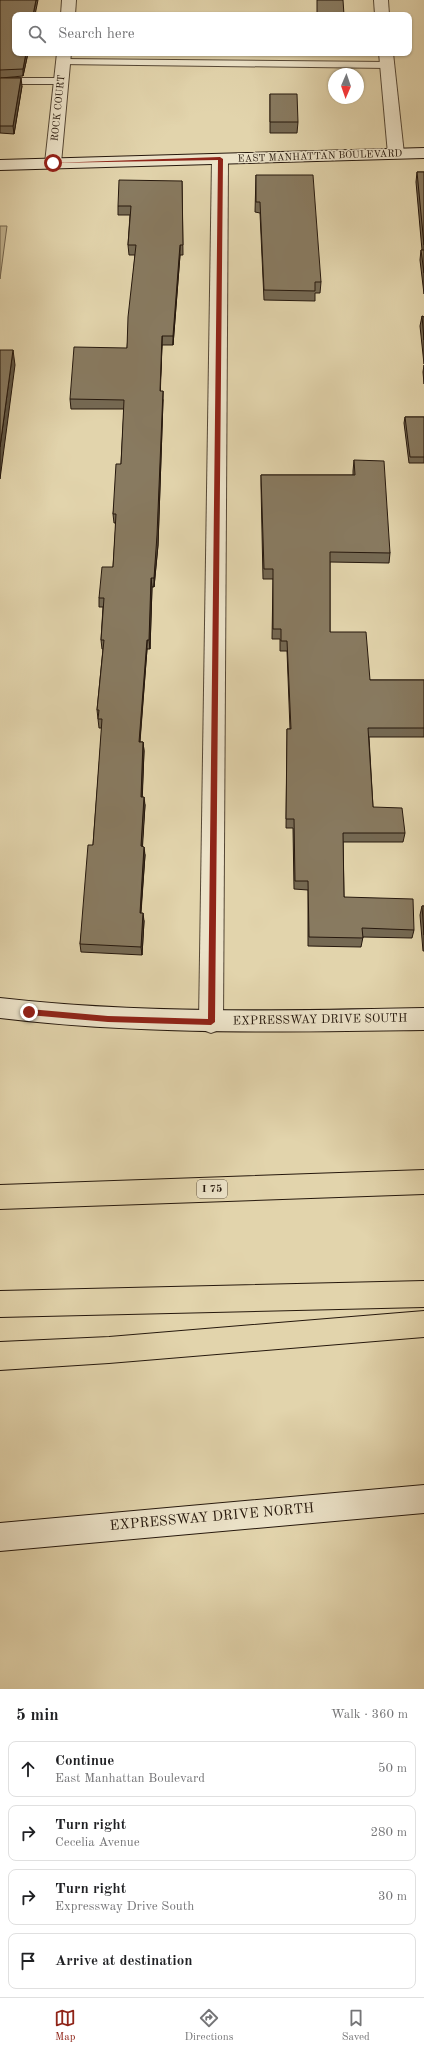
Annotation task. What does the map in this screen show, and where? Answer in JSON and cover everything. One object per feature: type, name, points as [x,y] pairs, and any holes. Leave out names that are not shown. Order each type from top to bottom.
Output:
[{"type":"highway","name":"I 75","points":[[0,1197],[424,1182]]},
{"type":"highway","points":[[0,1304],[424,1294]]},
{"type":"highway","points":[[0,1356],[109,1350],[424,1324]]},
{"type":"street","points":[[68,12],[69,0]]},
{"type":"street","points":[[381,0],[382,12]]},
{"type":"street","name":"ROCK COURT","points":[[53,163],[64,58]]},
{"type":"street","points":[[387,59],[396,154]]},
{"type":"street","name":"EAST MANHATTAN BOULEVARD","points":[[0,164],[424,153]]},
{"type":"street","points":[[211,1022],[220,159]]},
{"type":"street","name":"EXPRESSWAY DRIVE SOUTH","points":[[0,1008],[108,1019],[211,1022],[424,1019]]},
{"type":"street","name":"EXPRESSWAY DRIVE NORTH","points":[[0,1537],[175,1520],[424,1499]]},
{"type":"lane","points":[[64,58],[387,59]]},
{"type":"lane","points":[[0,81],[61,81]]},
{"type":"shaded area","points":[[0,226],[7,226],[0,279]]},
{"type":"building","points":[[0,0],[36,0],[34,12],[12,12],[12,56],[25,56],[23,69],[0,70]]},
{"type":"building","points":[[317,0],[343,0],[344,12],[317,12]]},
{"type":"building","points":[[0,78],[21,78],[13,126],[0,126]]},
{"type":"building","points":[[270,94],[297,94],[298,122],[270,122]]},
{"type":"building","points":[[417,172],[424,172],[424,245]]},
{"type":"building","points":[[256,175],[313,175],[321,282],[315,282],[315,291],[264,290],[260,202],[256,202]]},
{"type":"building","points":[[119,180],[182,181],[183,245],[180,245],[173,336],[162,336],[160,391],[163,391],[157,535],[154,578],[151,578],[149,640],[147,640],[139,742],[143,742],[141,797],[144,797],[141,846],[144,847],[140,913],[143,913],[141,947],[80,944],[88,845],[93,845],[102,719],[98,719],[99,710],[97,710],[104,640],[101,640],[104,598],[99,598],[102,567],[113,567],[116,514],[113,514],[116,464],[121,464],[124,400],[70,399],[74,347],[127,348],[128,317],[136,245],[128,245],[131,206],[118,206]]},
{"type":"building","points":[[421,250],[424,250],[424,273]]},
{"type":"building","points":[[422,316],[424,317],[424,340]]},
{"type":"building","points":[[0,350],[13,350],[0,447]]},
{"type":"building","points":[[405,417],[424,417],[424,457],[410,457]]},
{"type":"building","points":[[354,460],[384,461],[390,553],[330,552],[330,632],[366,632],[370,680],[424,680],[424,728],[368,728],[373,807],[402,808],[405,833],[343,833],[344,897],[413,899],[414,930],[362,928],[363,938],[309,937],[308,881],[295,881],[294,819],[286,819],[287,729],[291,729],[287,641],[281,641],[281,629],[273,629],[273,569],[264,569],[261,475],[355,475]]},
{"type":"building","points":[[422,906],[424,906],[424,935]]},
{"type":"route","points":[[29,1012],[158,1022],[211,1022],[220,159],[53,163]]}]
